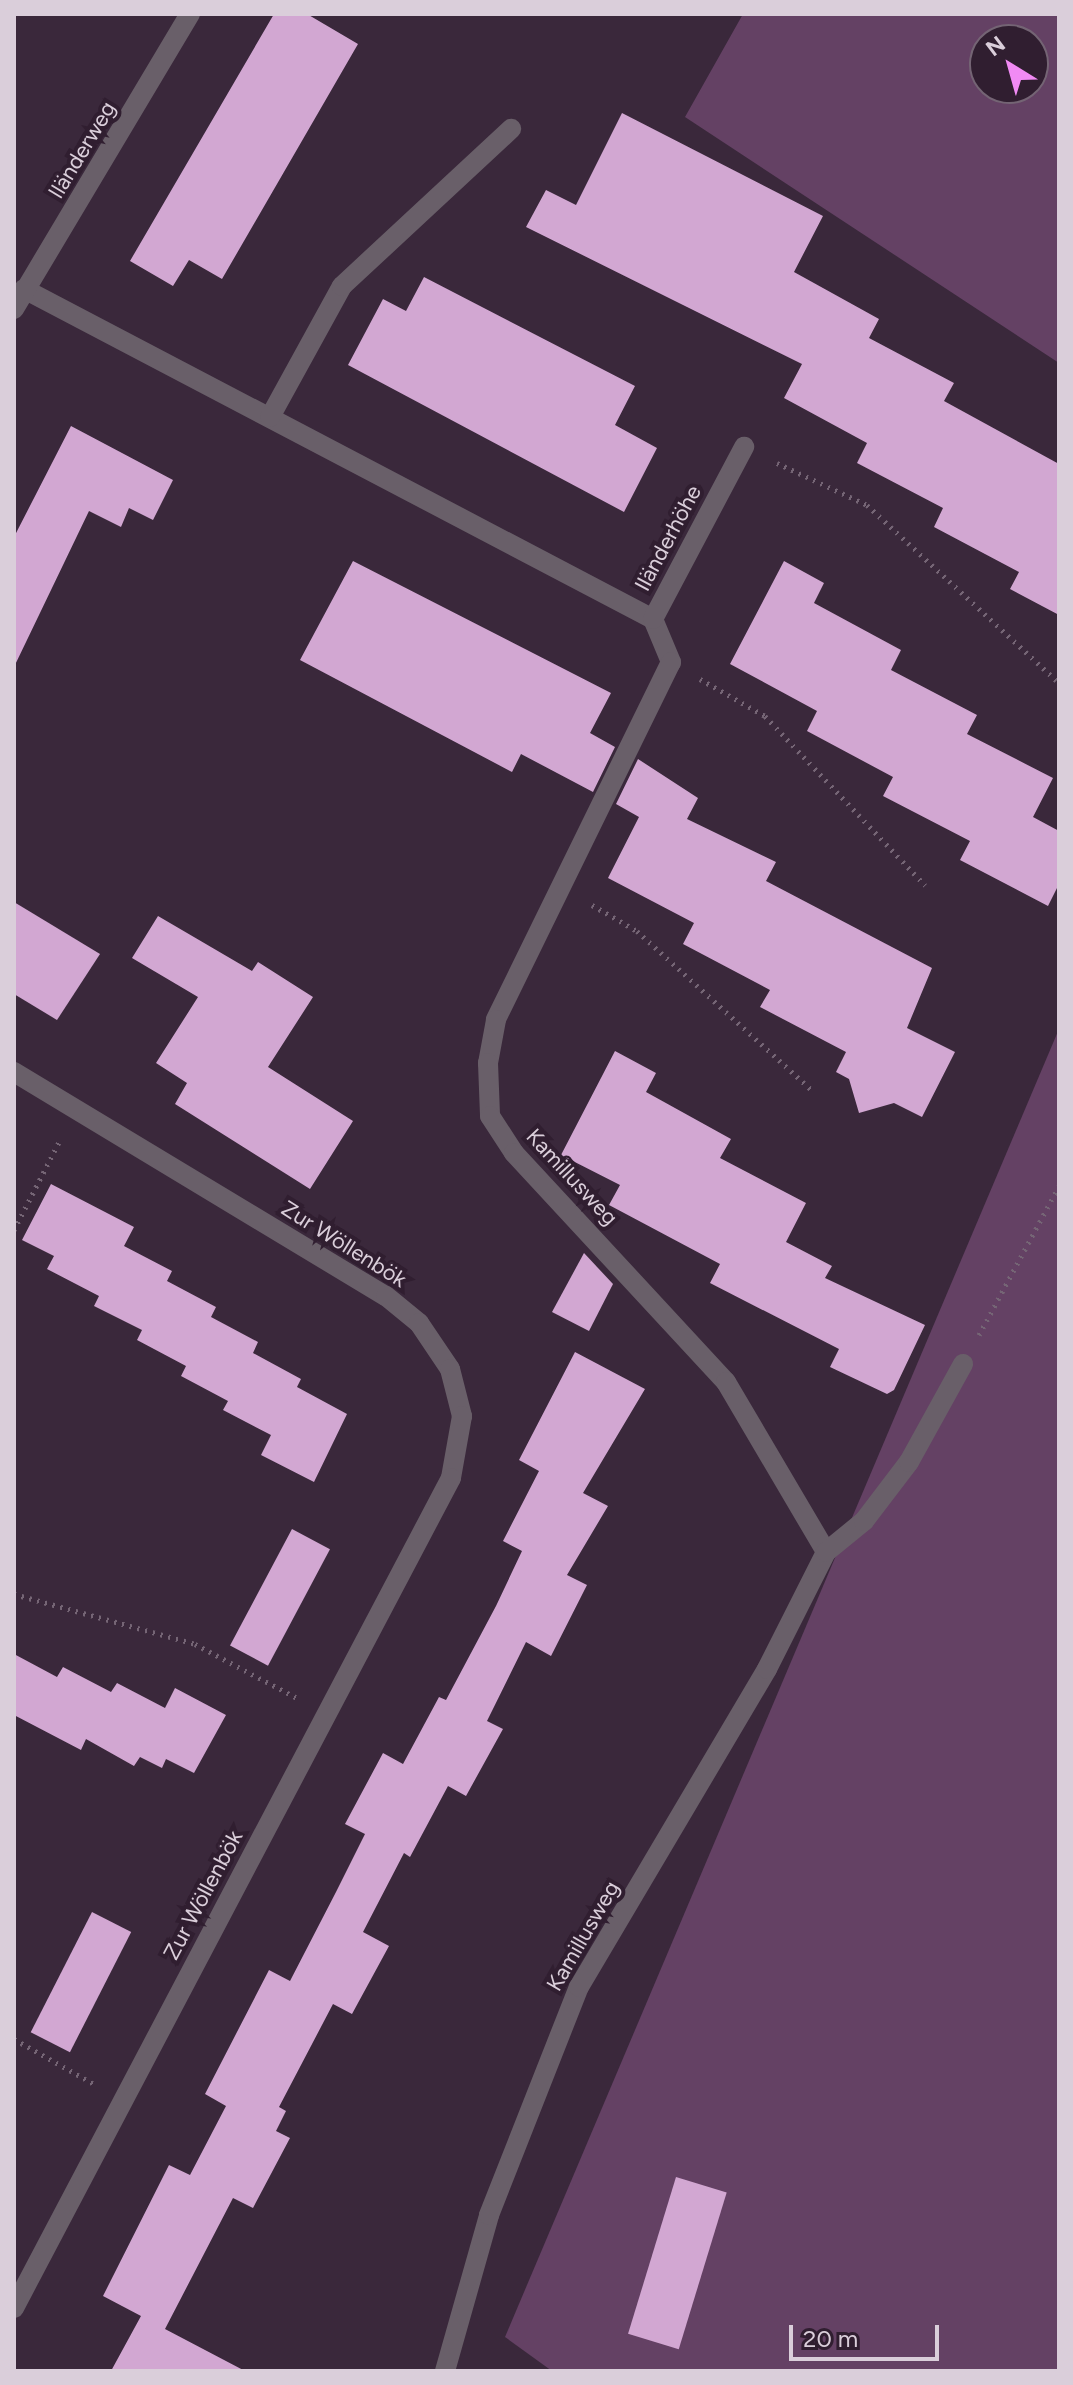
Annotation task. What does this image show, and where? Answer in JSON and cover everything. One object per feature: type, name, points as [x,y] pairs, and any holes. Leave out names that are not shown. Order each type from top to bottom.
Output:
[{"type":"street","name":"Iländerweg","points":[[14,309],[190,14]]},
{"type":"street","points":[[270,417],[342,286],[511,129]]},
{"type":"street","name":"Iländerhöhe","points":[[24,289],[653,619],[744,447]]},
{"type":"street","points":[[653,619],[671,662]]},
{"type":"street","name":"Kamillusweg","points":[[671,662],[564,889],[496,1020],[488,1063],[490,1116],[514,1153],[726,1382],[826,1552]]},
{"type":"street","name":"Zur Wöllenbök","points":[[14,1072],[386,1296],[419,1323],[450,1369],[462,1416],[451,1478],[14,2308]]},
{"type":"street","name":"Kamillusweg","points":[[445,2371],[489,2215],[579,1987],[767,1669],[826,1552],[864,1521],[909,1462],[963,1364]]},
{"type":"path","points":[[744,447],[867,505],[1056,680]]},
{"type":"path","points":[[671,662],[765,716],[925,885]]},
{"type":"path","points":[[564,889],[637,931],[812,1090]]},
{"type":"path","points":[[14,1230],[75,1111]]},
{"type":"path","points":[[963,1364],[1059,1186]]},
{"type":"path","points":[[14,1594],[195,1644],[326,1713]]},
{"type":"path","points":[[14,2039],[123,2100]]},
{"type":"shaded area","points":[[743,14],[1059,14],[1059,363],[685,117]]},
{"type":"shaded area","points":[[1059,1029],[1059,2371],[552,2371],[505,2337]]},
{"type":"building","points":[[274,14],[307,14],[358,44],[222,279],[189,260],[173,286],[130,261]]},
{"type":"building","points":[[622,113],[823,216],[794,272],[879,319],[869,338],[954,383],[944,401],[1059,464],[1059,615],[1010,589],[1019,572],[934,527],[943,508],[857,463],[867,443],[784,398],[802,364],[526,227],[546,190],[576,205]]},
{"type":"building","points":[[424,277],[635,386],[615,425],[657,448],[624,512],[348,365],[383,299],[406,311]]},
{"type":"building","points":[[71,426],[173,480],[153,520],[129,508],[121,527],[89,511],[14,667],[14,537]]},
{"type":"building","points":[[353,561],[611,693],[590,733],[615,747],[593,792],[521,754],[512,772],[300,660]]},
{"type":"building","points":[[784,561],[824,583],[814,603],[901,650],[891,670],[977,715],[967,734],[1053,778],[1033,817],[1059,831],[1059,884],[1048,906],[960,860],[970,841],[883,796],[893,777],[807,731],[817,711],[730,664]]},
{"type":"building","points":[[638,759],[698,798],[687,819],[776,862],[766,881],[932,968],[907,1028],[955,1052],[922,1117],[894,1103],[859,1113],[849,1079],[836,1072],[846,1052],[760,1007],[770,990],[683,944],[694,923],[608,878],[639,817],[616,804]]},
{"type":"building","points":[[14,902],[100,954],[57,1020],[14,994]]},
{"type":"building","points":[[158,916],[252,971],[258,962],[313,997],[268,1067],[353,1121],[310,1189],[175,1104],[187,1083],[156,1063],[198,997],[132,958]]},
{"type":"building","points":[[615,1051],[656,1073],[646,1092],[731,1139],[720,1158],[806,1203],[786,1242],[832,1266],[825,1278],[925,1325],[894,1390],[887,1394],[830,1367],[839,1349],[710,1283],[720,1264],[609,1205],[620,1185],[561,1155]]},
{"type":"building","points":[[51,1184],[134,1227],[124,1246],[172,1271],[167,1281],[216,1307],[211,1317],[258,1342],[253,1353],[301,1379],[297,1387],[347,1414],[314,1482],[261,1455],[271,1435],[223,1410],[228,1401],[181,1376],[186,1366],[137,1340],[142,1330],[94,1306],[99,1296],[47,1269],[54,1256],[22,1240]]},
{"type":"building","points":[[584,1253],[613,1284],[589,1331],[552,1312]]},
{"type":"building","points":[[575,1352],[645,1389],[583,1493],[608,1506],[567,1575],[587,1585],[551,1656],[526,1642],[487,1721],[503,1729],[466,1796],[448,1786],[410,1857],[404,1853],[363,1932],[389,1946],[352,2014],[333,2004],[279,2107],[286,2111],[276,2131],[290,2138],[253,2208],[233,2198],[165,2329],[245,2371],[111,2371],[141,2316],[103,2296],[169,2165],[190,2175],[226,2106],[205,2094],[269,1970],[290,1981],[365,1834],[345,1824],[383,1753],[403,1764],[439,1697],[446,1700],[496,1606],[522,1551],[503,1541],[539,1471],[519,1460]]},
{"type":"building","points":[[292,1529],[330,1549],[268,1666],[230,1646]]},
{"type":"building","points":[[14,1654],[57,1677],[63,1667],[111,1692],[117,1683],[165,1708],[175,1688],[226,1715],[194,1773],[166,1759],[162,1768],[140,1757],[134,1766],[86,1739],[81,1750],[14,1715]]},
{"type":"building","points":[[92,1912],[131,1932],[70,2052],[31,2032]]},
{"type":"building","points":[[676,2177],[727,2192],[679,2349],[628,2334]]}]
